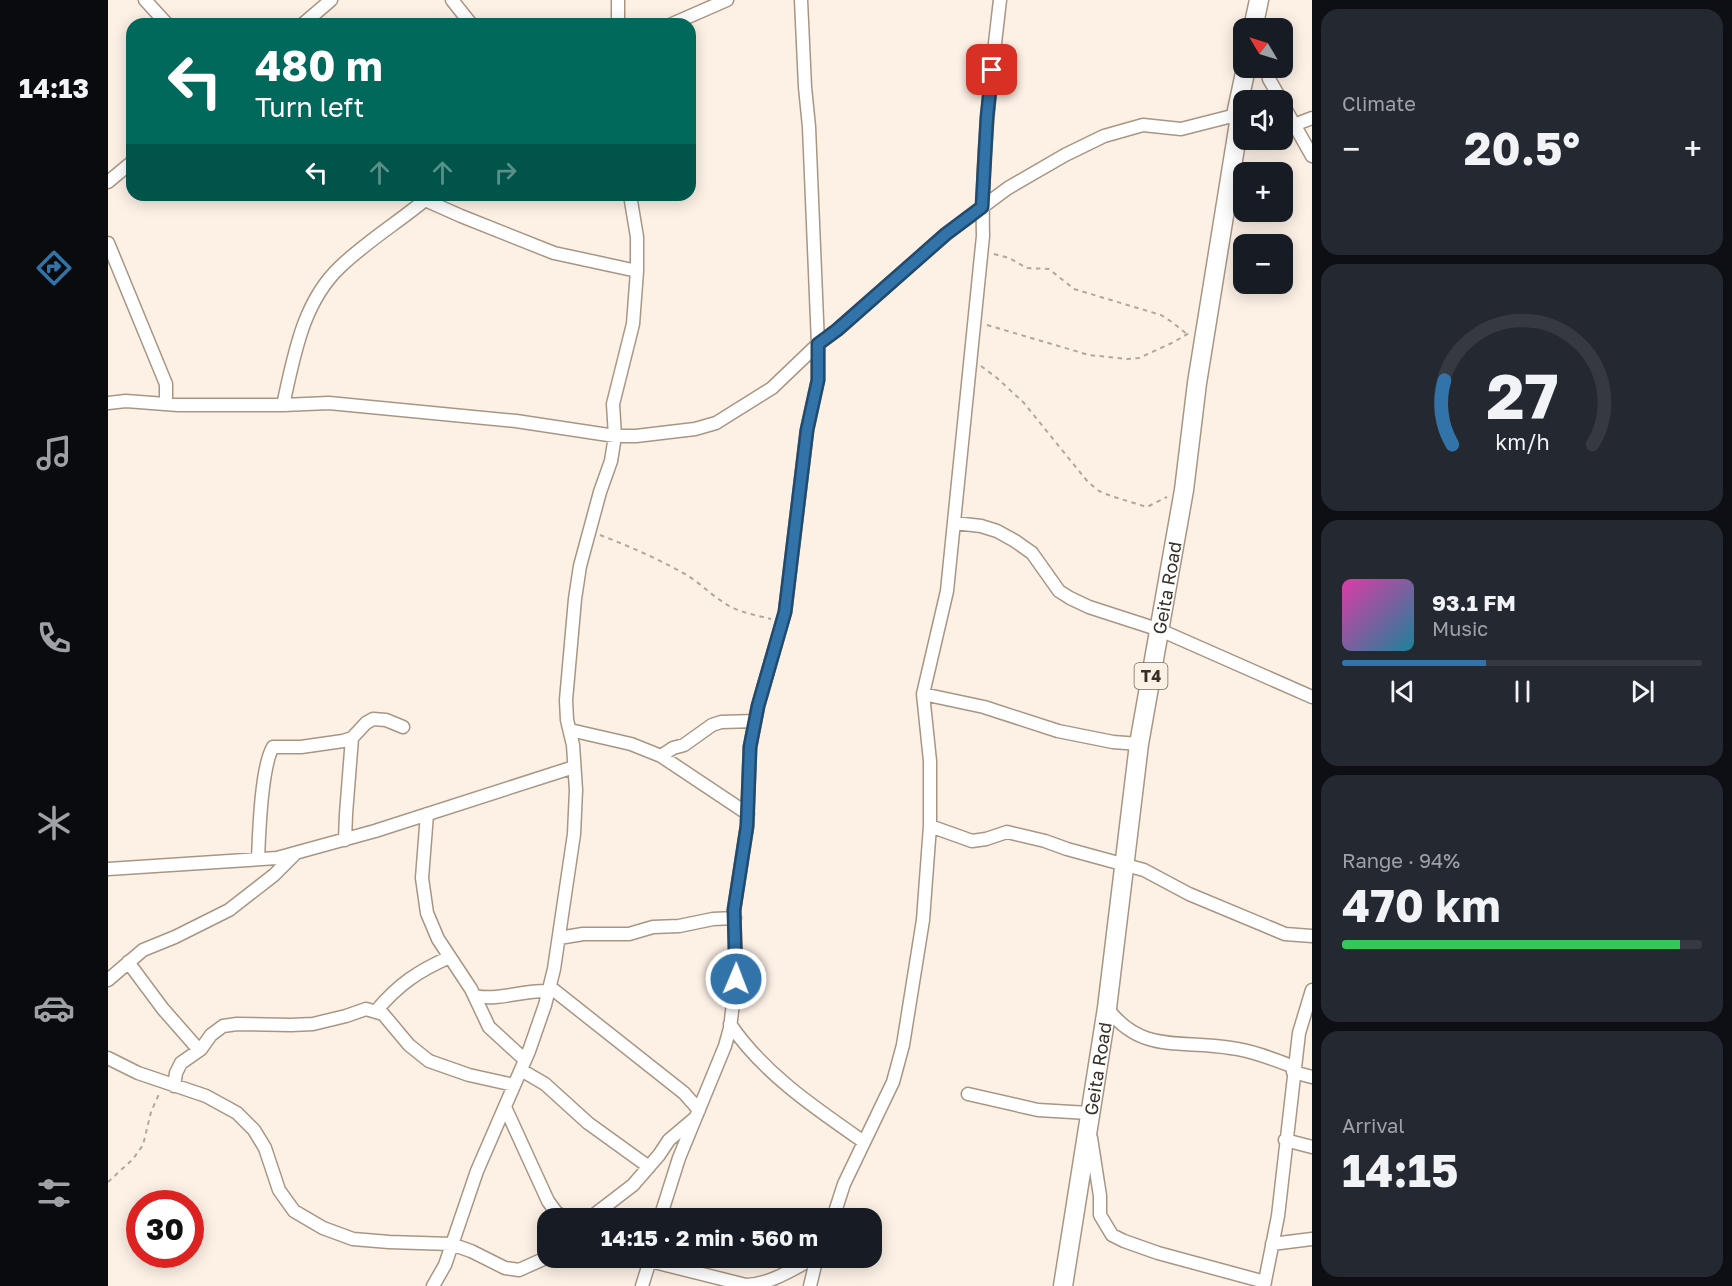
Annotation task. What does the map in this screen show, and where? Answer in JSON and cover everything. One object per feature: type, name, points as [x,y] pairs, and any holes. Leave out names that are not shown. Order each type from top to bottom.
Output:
[{"type":"highway","name":"Geita Road","points":[[1063,1286],[1107,1008],[1139,744],[1184,490],[1197,383],[1235,150]]},
{"type":"street","points":[[145,0],[162,18]]},
{"type":"street","points":[[310,18],[331,0]]},
{"type":"street","points":[[452,0],[466,18]]},
{"type":"street","points":[[618,0],[618,18]]},
{"type":"street","points":[[686,18],[727,0]]},
{"type":"street","points":[[663,1208],[679,1158],[725,1046],[730,1024],[736,979],[735,918],[748,814],[750,747],[782,622],[807,430],[818,380],[809,127],[801,0]]},
{"type":"street","points":[[836,1208],[844,1184],[893,1082],[903,1045],[923,920],[930,826],[930,761],[923,694],[947,591],[955,523],[982,252],[987,117],[1000,0]]},
{"type":"street","points":[[108,403],[126,401],[166,404],[283,405],[329,403],[516,421],[615,435],[636,436],[695,429],[716,423],[772,388],[818,344],[946,234],[1008,188],[1104,136],[1143,125],[1181,129],[1233,116]]},
{"type":"street","points":[[1312,118],[1294,125],[1312,156]]},
{"type":"street","points":[[108,182],[126,167]]},
{"type":"street","points":[[283,405],[302,326],[317,297],[338,268],[424,201]]},
{"type":"street","points":[[433,201],[460,216],[554,253],[637,271]]},
{"type":"street","points":[[433,1286],[445,1265],[477,1171],[523,1065],[549,989],[559,938],[574,834],[576,790],[566,700],[575,598],[589,531],[611,461],[615,435],[613,404],[633,324],[637,237],[631,201]]},
{"type":"street","points":[[108,243],[165,384],[166,404]]},
{"type":"street","points":[[955,523],[981,526],[997,531],[1015,541],[1032,553],[1059,591],[1070,598],[1089,607],[1160,630],[1312,697]]},
{"type":"street","points":[[923,694],[984,707],[1058,731],[1113,742],[1139,744]]},
{"type":"street","points":[[258,859],[268,758],[273,747],[332,744],[352,738],[373,719],[386,720],[403,727]]},
{"type":"street","points":[[661,756],[673,748],[684,745],[712,725],[721,722],[755,721]]},
{"type":"street","points":[[570,730],[631,744],[661,756],[748,814]]},
{"type":"street","points":[[345,840],[352,738]]},
{"type":"street","points":[[108,869],[277,858],[345,840],[574,767]]},
{"type":"street","points":[[427,814],[422,878],[427,913],[438,939],[475,996],[489,1028],[523,1065],[588,1123],[649,1167]]},
{"type":"street","points":[[930,826],[972,841],[1007,832],[1026,836],[1144,870],[1189,894],[1285,934],[1312,936]]},
{"type":"street","points":[[108,980],[143,950],[176,937],[228,910],[274,875],[296,853]]},
{"type":"street","points":[[559,938],[583,934],[629,934],[653,927],[679,926],[713,919],[735,918]]},
{"type":"street","points":[[376,1011],[392,992],[411,976],[450,957]]},
{"type":"street","points":[[129,962],[163,1009],[199,1050]]},
{"type":"street","points":[[475,996],[498,998],[518,992],[549,989],[684,1093],[697,1113]]},
{"type":"street","points":[[968,1094],[1038,1110],[1089,1118],[1100,1196],[1100,1215],[1112,1235],[1158,1252],[1264,1284],[1278,1216],[1299,1033],[1312,990]]},
{"type":"street","points":[[1107,1008],[1126,1030],[1139,1036],[1182,1044],[1231,1047],[1258,1053],[1312,1077]]},
{"type":"street","points":[[168,1084],[181,1063],[199,1050],[216,1030],[230,1024],[313,1024],[366,1009],[383,1014],[409,1045],[429,1061],[469,1075],[514,1085]]},
{"type":"street","points":[[730,1024],[740,1038],[777,1077],[864,1142]]},
{"type":"street","points":[[108,1058],[138,1073],[213,1099],[237,1113],[254,1130],[265,1148],[279,1190],[294,1211],[323,1228],[353,1239],[451,1244],[505,1268],[519,1270],[537,1262]]},
{"type":"street","points":[[505,1107],[553,1208]]},
{"type":"street","points":[[604,1208],[620,1197],[649,1167],[669,1140],[697,1113]]},
{"type":"street","points":[[1286,1140],[1312,1147]]},
{"type":"street","points":[[1272,1244],[1312,1239]]},
{"type":"street","points":[[642,1286],[647,1268]]},
{"type":"street","points":[[683,1268],[746,1285],[755,1285],[774,1279],[796,1268]]},
{"type":"street","points":[[810,1286],[814,1268]]},
{"type":"path","points":[[982,252],[1009,258],[1027,268],[1049,269],[1074,290],[1161,315],[1188,334]]},
{"type":"path","points":[[975,321],[1089,355],[1110,358],[1139,358],[1188,334],[1195,326]]},
{"type":"path","points":[[971,359],[1017,396],[1088,482],[1099,491],[1147,507],[1184,490]]},
{"type":"path","points":[[589,531],[637,550],[686,574],[733,608],[782,622]]},
{"type":"path","points":[[108,1182],[133,1159],[143,1145],[151,1112],[168,1084]]},
{"type":"route","points":[[736,979],[737,950],[734,910],[747,826],[750,747],[758,706],[785,612],[807,430],[818,380],[818,344],[946,234],[982,207],[992,70]]}]
